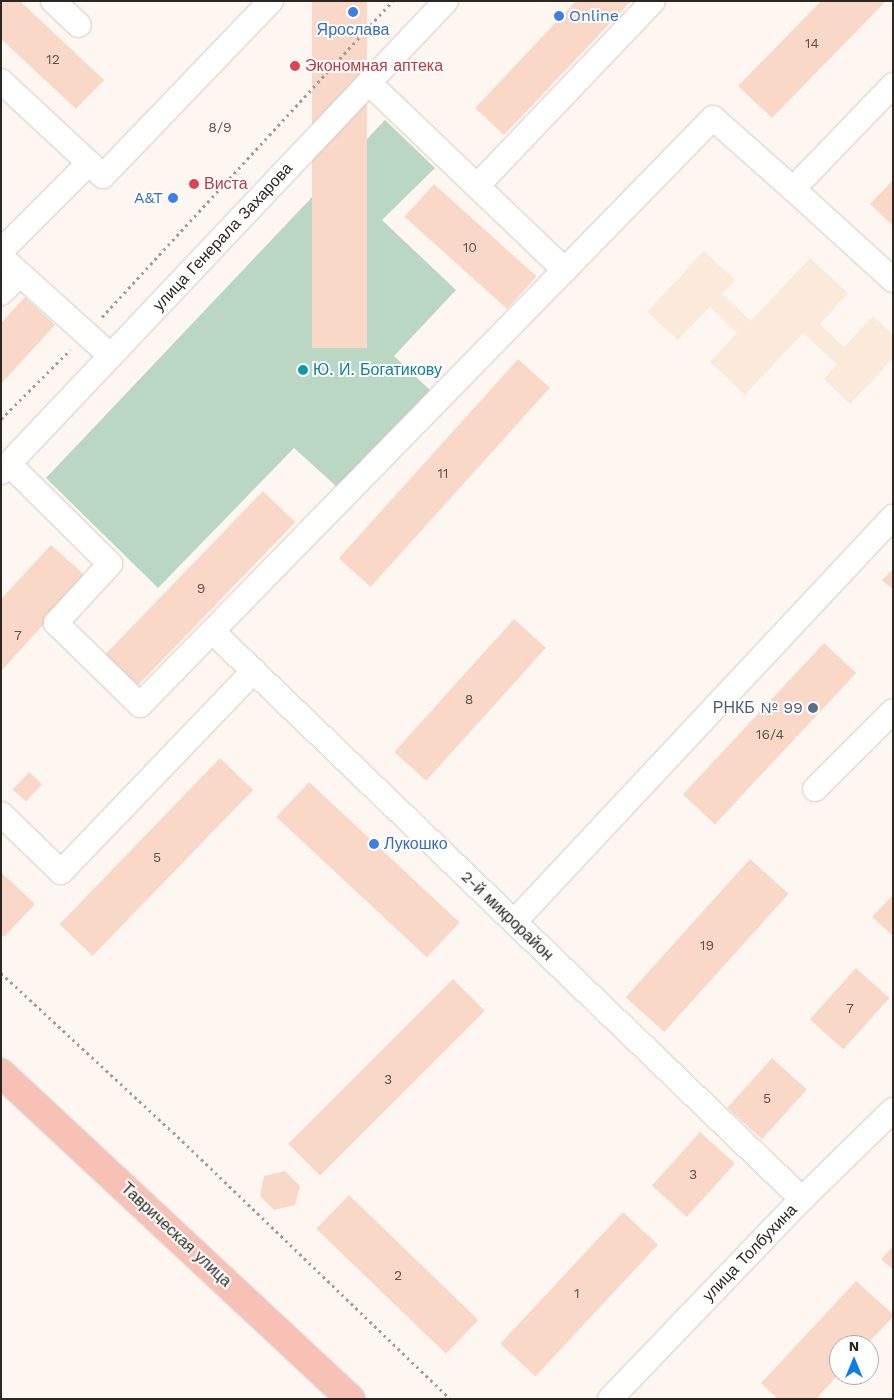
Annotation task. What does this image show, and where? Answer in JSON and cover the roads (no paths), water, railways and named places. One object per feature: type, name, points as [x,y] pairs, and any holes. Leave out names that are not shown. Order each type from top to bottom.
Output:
[{"type":"highway","name":"Таврическая улица","points":[[1,1073],[351,1399]]},
{"type":"street","points":[[53,1],[79,25]]},
{"type":"street","points":[[1,81],[102,176],[271,1]]},
{"type":"street","name":"улица Генерала Захарова","points":[[5,468],[446,1]]},
{"type":"street","points":[[477,186],[653,1]]},
{"type":"street","points":[[369,83],[565,270]]},
{"type":"street","points":[[793,189],[893,85]]},
{"type":"street","points":[[5,468],[110,564],[56,623],[140,706],[714,118],[893,280]]},
{"type":"street","points":[[1,251],[89,163]]},
{"type":"street","points":[[1,257],[111,356]]},
{"type":"street","points":[[1,293],[20,274]]},
{"type":"street","points":[[514,922],[893,517]]},
{"type":"street","name":"2-й микрорайон","points":[[213,632],[802,1200]]},
{"type":"street","points":[[1,814],[61,872],[254,671]]},
{"type":"street","points":[[816,789],[892,714]]},
{"type":"street","name":"улица Толбухина","points":[[610,1399],[802,1200],[893,1110]]},
{"type":"place","name":"Ярослава","points":[[353,12]]},
{"type":"place","name":"Online","points":[[559,16]]},
{"type":"place","name":"Экономная аптека","points":[[295,66]]},
{"type":"place","name":"Виста","points":[[194,184]]},
{"type":"place","name":"A&T","points":[[173,198]]},
{"type":"place","name":"Ю. И. Богатикову","points":[[303,370]]},
{"type":"place","name":"РНКБ № 99","points":[[813,708]]},
{"type":"place","name":"Лукошко","points":[[374,844]]}]
